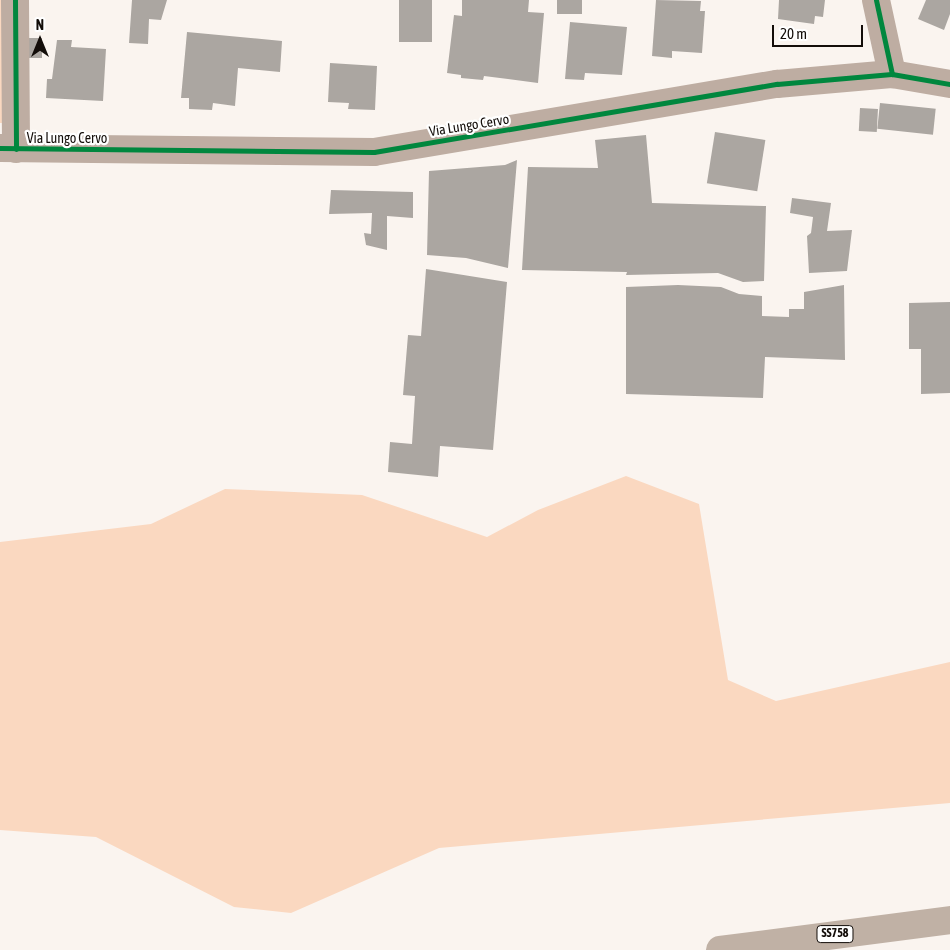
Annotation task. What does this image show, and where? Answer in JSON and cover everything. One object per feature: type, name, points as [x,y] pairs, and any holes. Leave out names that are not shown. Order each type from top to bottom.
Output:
[{"type":"highway","name":"SS758","points":[[720,950],[950,920]]},
{"type":"street","name":"Via Lungo Cervo","points":[[15,0],[8,148],[374,152],[574,120],[691,97],[892,74],[950,84]]},
{"type":"street","points":[[876,0],[892,74]]},
{"type":"shaded area","points":[[0,0],[3,0],[3,123],[0,123]]},
{"type":"shaded area","points":[[626,476],[699,504],[728,680],[776,701],[950,662],[950,803],[439,848],[291,913],[234,907],[96,837],[0,830],[0,542],[151,524],[225,489],[362,495],[487,537],[538,510]]},
{"type":"building","points":[[132,0],[167,0],[161,20],[149,19],[148,44],[129,43]]},
{"type":"building","points":[[399,0],[432,0],[432,42],[399,42]]},
{"type":"building","points":[[462,0],[529,0],[528,12],[544,13],[538,83],[484,76],[483,80],[461,78],[461,75],[447,73],[454,15],[462,16]]},
{"type":"building","points":[[557,0],[582,0],[582,14],[557,14]]},
{"type":"building","points":[[656,0],[701,1],[700,11],[705,11],[702,53],[672,51],[672,58],[652,56]]},
{"type":"building","points":[[779,0],[825,0],[823,17],[815,16],[814,24],[778,19]]},
{"type":"building","points":[[926,0],[950,0],[950,14],[944,30],[918,19]]},
{"type":"building","points":[[570,22],[627,27],[622,75],[585,73],[584,80],[565,79]]},
{"type":"building","points":[[187,32],[282,41],[280,72],[238,68],[235,106],[213,103],[212,110],[189,109],[189,98],[181,98]]},
{"type":"building","points":[[29,38],[42,38],[42,58],[29,58]]},
{"type":"building","points":[[57,40],[72,40],[71,47],[106,49],[103,101],[46,98],[47,79],[52,79]]},
{"type":"building","points":[[330,63],[377,66],[375,110],[348,109],[349,103],[328,102]]},
{"type":"building","points":[[880,103],[936,109],[933,135],[877,129]]},
{"type":"building","points":[[860,108],[878,109],[877,132],[859,131]]},
{"type":"building","points":[[715,132],[765,140],[757,191],[707,183]]},
{"type":"building","points":[[646,135],[652,203],[766,206],[764,281],[743,282],[718,273],[626,275],[627,272],[522,270],[528,167],[598,168],[595,140]]},
{"type":"building","points":[[517,160],[508,268],[466,258],[427,255],[429,171],[505,165]]},
{"type":"building","points":[[331,190],[413,192],[413,218],[387,216],[387,250],[366,245],[364,233],[371,234],[372,213],[329,214]]},
{"type":"building","points":[[792,198],[831,203],[827,231],[852,230],[847,271],[809,273],[807,236],[811,233],[813,217],[790,213]]},
{"type":"building","points":[[426,269],[507,282],[493,450],[440,446],[438,477],[388,472],[390,442],[412,444],[415,396],[403,395],[408,335],[421,336]]},
{"type":"building","points":[[678,285],[721,287],[739,294],[762,296],[762,316],[789,317],[789,309],[804,309],[804,292],[844,285],[845,360],[765,357],[763,398],[626,394],[626,287]]},
{"type":"building","points":[[950,302],[950,393],[921,394],[921,349],[909,349],[909,303]]},
{"type":"cycle path","points":[[15,0],[16,149]]},
{"type":"cycle path","points":[[876,0],[892,74]]},
{"type":"cycle path","points":[[0,148],[374,152],[777,84],[892,74],[950,84]]}]
